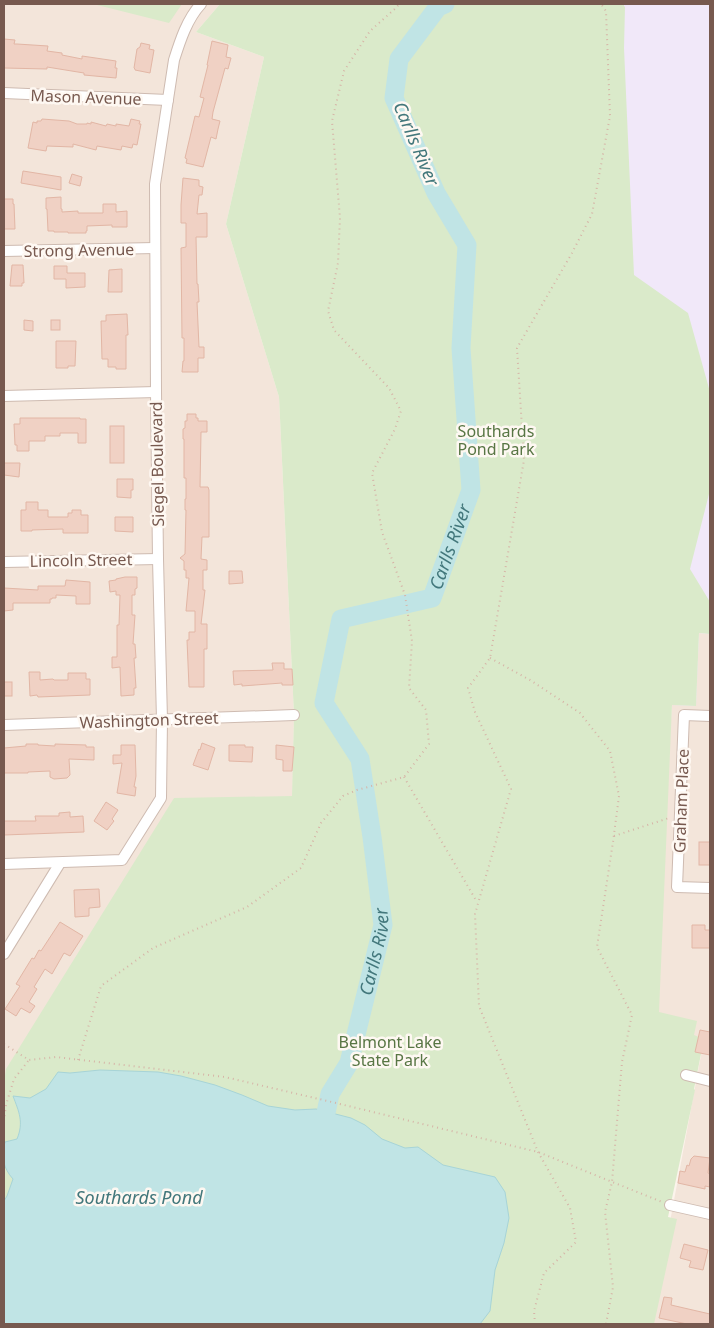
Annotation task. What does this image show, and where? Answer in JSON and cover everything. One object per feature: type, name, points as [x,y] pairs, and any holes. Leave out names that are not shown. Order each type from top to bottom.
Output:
[{"type":"street","name":"Siegel Boulevard","points":[[60,863],[122,860],[161,798],[162,720],[158,559],[155,184],[174,60],[179,41],[195,10],[201,4]]},
{"type":"street","name":"Mason Avenue","points":[[4,94],[168,100]]},
{"type":"street","name":"Strong Avenue","points":[[4,251],[155,248]]},
{"type":"street","points":[[4,396],[156,392]]},
{"type":"street","name":"Lincoln Street","points":[[4,562],[158,559]]},
{"type":"street","name":"Washington Street","points":[[4,725],[294,715]]},
{"type":"street","name":"Graham Place","points":[[710,716],[684,715],[677,887],[710,888]]},
{"type":"street","points":[[4,864],[60,863]]},
{"type":"street","points":[[4,954],[60,863]]},
{"type":"street","points":[[686,1075],[710,1081]]},
{"type":"street","points":[[670,1205],[710,1214]]},
{"type":"path","points":[[78,1060],[101,986],[153,948],[247,907],[301,868],[321,823],[343,796],[356,790],[404,776],[429,744],[426,710],[409,688],[412,641],[405,594],[382,532],[372,473],[395,428],[401,410],[389,388],[334,330],[328,311],[338,263],[340,218],[332,121],[344,71],[370,31],[399,4]]},
{"type":"path","points":[[535,1324],[534,1310],[544,1273],[576,1242],[570,1208],[538,1152],[479,1006],[475,914],[512,789],[475,712],[468,688],[490,658],[524,460],[517,348],[572,253],[592,214],[610,116],[606,11],[602,4]]},
{"type":"path","points":[[490,658],[530,680],[580,713],[610,751],[619,796],[597,947],[632,1015],[622,1062],[612,1182],[605,1212],[613,1287],[606,1324]]},
{"type":"path","points":[[404,776],[478,903]]},
{"type":"path","points":[[614,836],[680,814]]},
{"type":"path","points":[[4,1044],[29,1060],[56,1057],[225,1078],[336,1103],[538,1152],[670,1205]]},
{"type":"path","points":[[4,1120],[6,1105],[14,1079],[29,1060]]},
{"type":"shaded area","points":[[4,4],[220,4],[196,32],[264,57],[226,224],[279,397],[294,715],[292,819],[4,1089]]},
{"type":"shaded area","points":[[624,4],[710,4],[710,634],[699,633],[696,706],[575,701]]},
{"type":"shaded area","points":[[699,633],[710,634],[710,1324],[651,1324],[704,1039],[651,1023],[672,705],[695,705]]},
{"type":"green space","points":[[93,4],[182,4],[169,23]]},
{"type":"green space","name":"Southards Pond Park","points":[[220,4],[624,4],[625,7],[624,48],[634,275],[688,313],[710,392],[710,490],[690,569],[710,602],[710,634],[699,633],[696,706],[672,705],[659,1012],[697,1021],[694,1035],[704,1039],[668,1217],[677,1219],[654,1324],[4,1324],[4,1082],[6,1069],[174,798],[292,796],[294,715],[279,397],[226,224],[264,57],[196,32]]},
{"type":"water","name":"Southards Pond","points":[[100,1070],[158,1072],[181,1076],[215,1085],[268,1106],[295,1110],[316,1109],[351,1118],[365,1125],[382,1139],[405,1148],[418,1147],[443,1165],[495,1177],[505,1192],[509,1218],[504,1243],[495,1270],[490,1311],[480,1324],[4,1324],[4,1201],[13,1179],[5,1166],[3,1152],[5,1142],[17,1139],[20,1127],[19,1112],[13,1096],[30,1098],[46,1089],[58,1072],[70,1073]]},
{"type":"building","points":[[4,39],[15,40],[14,44],[48,46],[47,51],[82,59],[82,56],[116,61],[116,78],[84,75],[84,73],[47,67],[47,69],[4,68]]},
{"type":"building","points":[[212,41],[228,45],[226,57],[231,58],[228,69],[225,68],[213,112],[212,119],[220,121],[216,139],[211,137],[203,167],[186,163],[187,159],[185,158],[195,116],[199,117],[204,98],[200,97]]},
{"type":"building","points":[[141,43],[150,45],[149,49],[154,50],[150,73],[135,70],[134,68],[137,49]]},
{"type":"building","points":[[42,119],[69,121],[77,124],[91,124],[91,122],[106,126],[107,124],[116,126],[116,124],[129,126],[131,119],[140,121],[139,124],[141,124],[137,145],[133,144],[132,148],[122,146],[121,150],[97,146],[96,150],[73,144],[73,147],[47,146],[46,151],[28,148],[33,122],[37,123],[37,121]]},
{"type":"building","points":[[23,171],[61,177],[61,190],[21,183]]},
{"type":"building","points":[[72,174],[82,177],[80,186],[69,183]]},
{"type":"building","points":[[183,178],[199,180],[199,186],[203,187],[202,195],[199,195],[197,214],[207,213],[207,237],[196,237],[199,347],[204,347],[204,358],[198,358],[198,372],[182,372],[184,338],[182,338],[181,248],[186,247],[186,223],[181,223]]},
{"type":"building","points":[[61,197],[62,212],[103,213],[103,204],[116,204],[116,212],[127,211],[127,227],[112,227],[112,225],[87,226],[86,233],[48,231],[46,198]]},
{"type":"building","points":[[4,199],[13,199],[15,229],[4,229]]},
{"type":"building","points":[[12,265],[23,265],[24,283],[22,283],[22,286],[10,286]]},
{"type":"building","points":[[54,266],[67,266],[67,273],[85,273],[85,287],[66,288],[66,279],[54,279]]},
{"type":"building","points":[[122,269],[122,292],[108,292],[109,270]]},
{"type":"building","points":[[127,314],[126,369],[108,367],[108,359],[102,359],[101,321],[106,321],[106,315]]},
{"type":"building","points":[[24,320],[33,321],[33,331],[24,330]]},
{"type":"building","points":[[51,320],[60,320],[60,330],[51,330]]},
{"type":"building","points":[[56,341],[76,341],[75,366],[56,368]]},
{"type":"building","points":[[187,414],[196,414],[198,421],[207,421],[207,432],[201,432],[200,487],[208,487],[209,490],[209,537],[202,537],[201,559],[207,560],[207,570],[203,570],[203,590],[205,590],[201,624],[207,624],[207,649],[204,649],[204,687],[189,687],[187,640],[189,640],[189,632],[195,632],[195,611],[186,611],[189,578],[186,578],[184,561],[180,558],[185,554],[186,478],[184,478],[183,429],[185,428],[185,421],[187,421]]},
{"type":"building","points":[[20,418],[86,419],[86,443],[78,443],[78,433],[60,433],[60,436],[45,436],[45,441],[29,441],[29,451],[17,451],[14,424],[20,424]]},
{"type":"building","points":[[110,426],[124,426],[124,463],[110,463]]},
{"type":"building","points":[[4,463],[20,463],[19,477],[4,475]]},
{"type":"building","points":[[117,479],[133,479],[131,498],[117,497]]},
{"type":"building","points":[[26,502],[38,502],[38,510],[48,510],[48,517],[68,517],[68,513],[72,513],[72,510],[81,510],[81,515],[88,515],[88,533],[63,533],[63,529],[21,531],[21,510],[26,510]]},
{"type":"building","points":[[115,517],[133,517],[133,532],[115,531]]},
{"type":"building","points":[[229,571],[242,571],[243,583],[229,584]]},
{"type":"building","points":[[125,577],[137,577],[137,588],[135,589],[135,595],[132,595],[132,615],[135,615],[133,644],[135,644],[136,658],[134,658],[136,688],[134,688],[134,695],[121,696],[120,667],[112,668],[112,657],[117,657],[117,625],[119,625],[120,595],[116,595],[116,591],[110,592],[109,581]]},
{"type":"building","points":[[66,580],[90,582],[90,604],[76,604],[76,596],[56,595],[56,598],[50,599],[50,603],[13,603],[13,610],[4,611],[4,588],[38,590],[38,586],[65,586]]},
{"type":"building","points":[[272,663],[284,663],[284,669],[292,669],[293,685],[282,685],[282,683],[234,685],[233,671],[273,670]]},
{"type":"building","points":[[29,672],[40,672],[40,680],[68,680],[68,673],[86,673],[86,679],[90,679],[90,695],[30,696]]},
{"type":"building","points":[[4,682],[12,682],[12,696],[4,696]]},
{"type":"building","points":[[202,743],[215,748],[208,770],[193,765]]},
{"type":"building","points":[[26,744],[55,746],[55,744],[86,745],[86,747],[94,747],[94,760],[69,759],[70,775],[67,778],[54,779],[50,777],[50,771],[4,773],[4,748],[26,746]]},
{"type":"building","points":[[121,745],[135,745],[135,796],[117,793],[122,763],[113,764],[113,755],[121,755]]},
{"type":"building","points":[[229,745],[253,747],[252,762],[229,761]]},
{"type":"building","points":[[276,745],[294,747],[292,771],[283,771],[283,760],[276,759]]},
{"type":"building","points":[[106,802],[118,810],[112,819],[114,821],[107,830],[94,821]]},
{"type":"building","points":[[70,812],[70,817],[83,816],[84,832],[4,835],[4,821],[36,821],[35,816],[59,816],[59,813]]},
{"type":"building","points":[[699,842],[710,842],[710,865],[699,865]]},
{"type":"building","points":[[99,889],[100,907],[89,908],[89,916],[75,917],[74,890]]},
{"type":"building","points":[[60,922],[83,936],[70,956],[64,953],[52,974],[45,969],[34,987],[37,989],[29,1002],[35,1006],[30,1013],[21,1008],[16,1016],[5,1009],[20,986],[16,984],[32,958],[34,959],[39,950],[41,951]]},
{"type":"building","points":[[692,925],[705,925],[705,930],[710,930],[710,948],[692,948]]},
{"type":"building","points":[[700,1030],[710,1032],[710,1055],[695,1052]]},
{"type":"building","points":[[694,1156],[710,1158],[708,1173],[710,1174],[710,1187],[705,1186],[705,1189],[678,1183],[680,1171],[685,1172],[687,1165],[689,1166]]},
{"type":"building","points":[[684,1244],[708,1250],[703,1270],[689,1267],[691,1261],[680,1258]]},
{"type":"building","points":[[664,1297],[672,1298],[671,1305],[710,1314],[710,1324],[687,1324],[659,1318]]},
{"type":"waterway","name":"Carlls River","points":[[321,1136],[330,1094],[349,1063],[383,925],[360,759],[324,703],[341,619],[432,598],[471,490],[461,348],[467,245],[436,193],[394,98],[399,59],[438,7],[445,4]]},
{"type":"park label","name":"Belmont Lake State Park","points":[[390,1051]]}]
